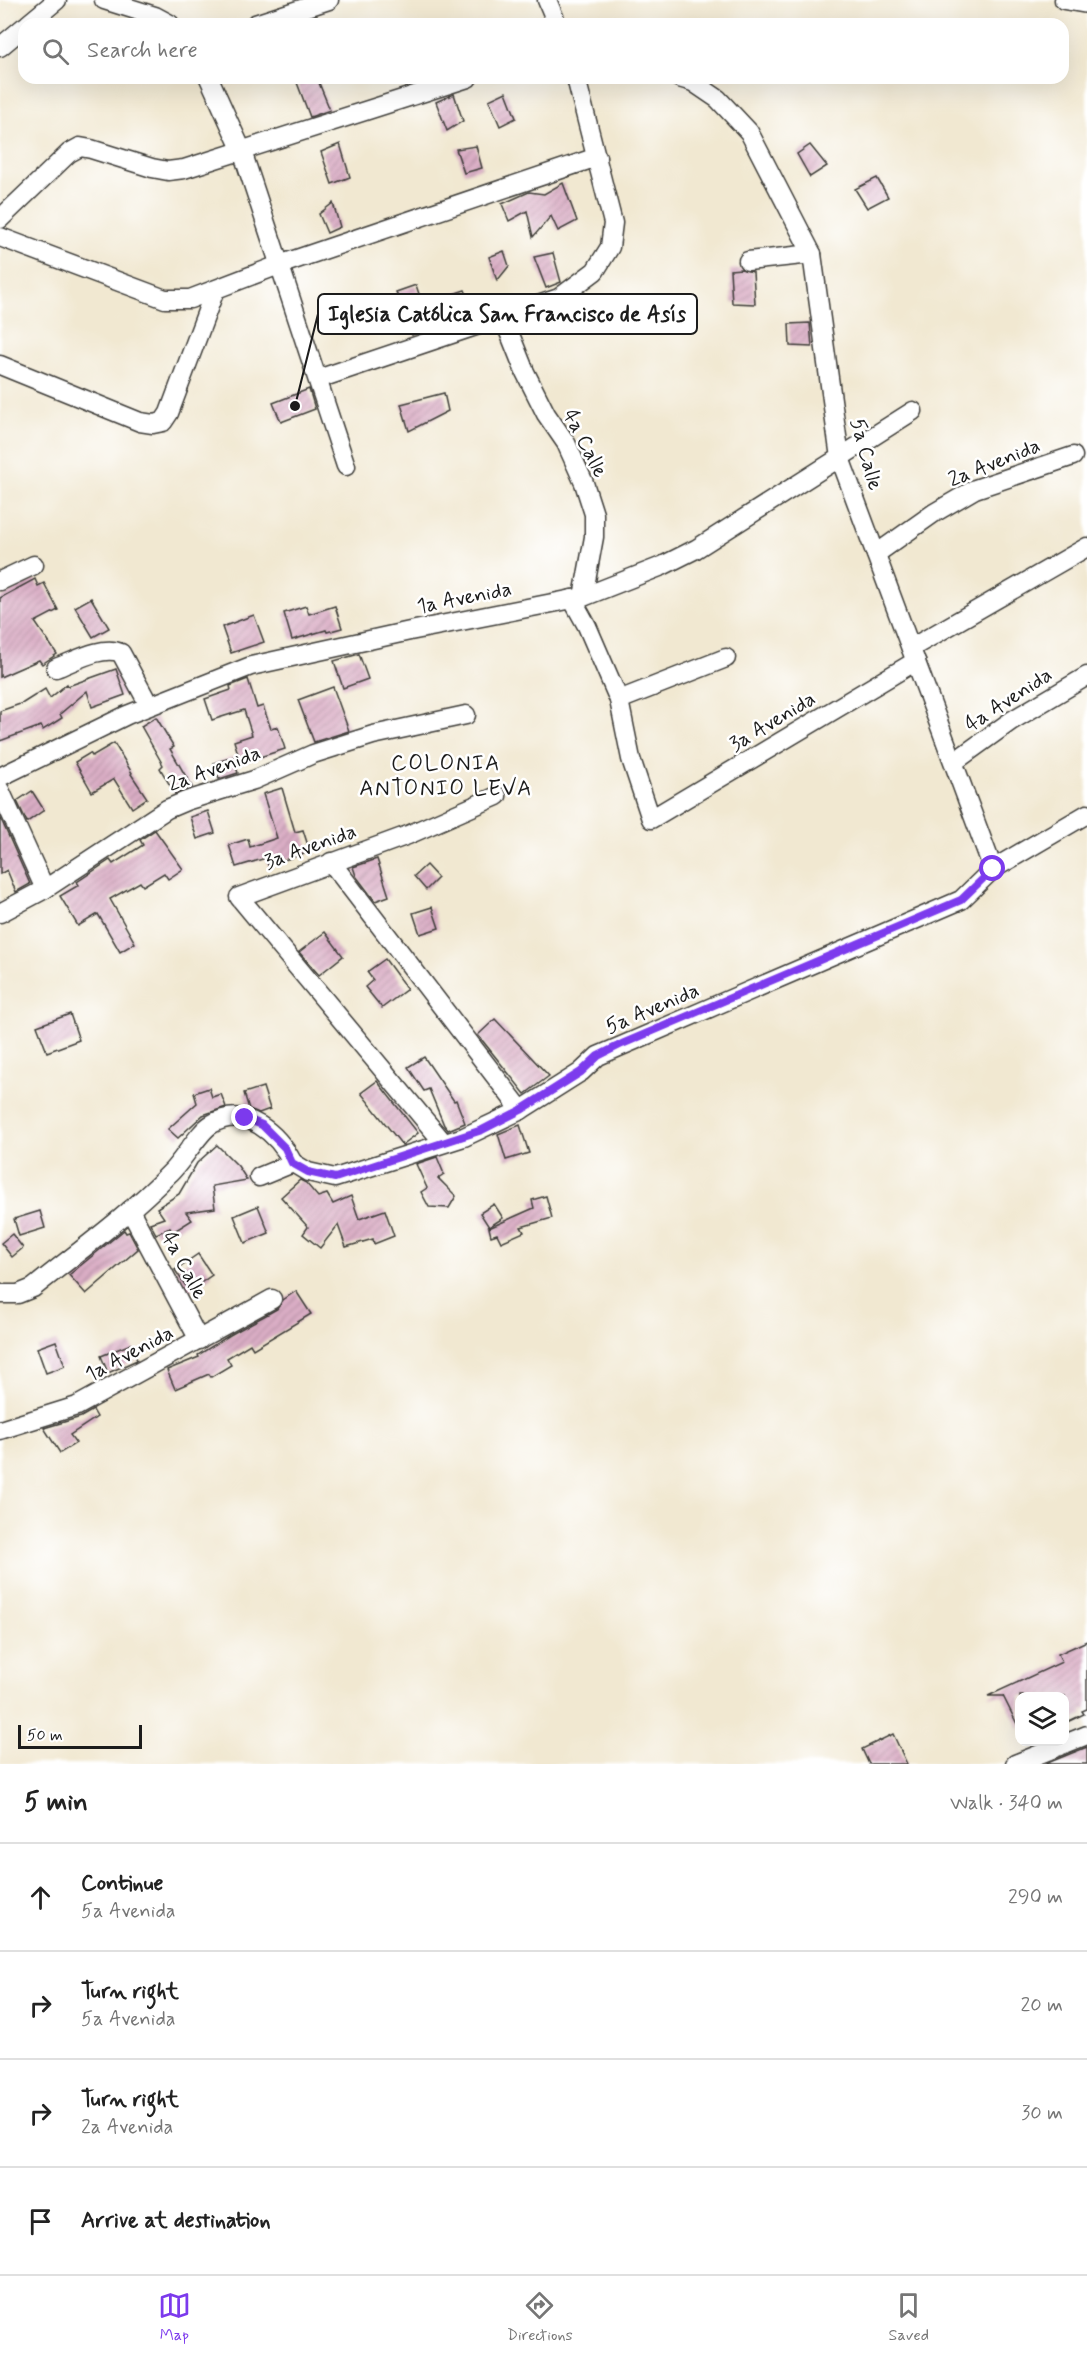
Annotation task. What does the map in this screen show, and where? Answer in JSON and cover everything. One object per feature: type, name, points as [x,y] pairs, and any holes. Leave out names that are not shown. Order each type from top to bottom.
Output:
[{"type":"street","points":[[35,18],[57,0]]},
{"type":"street","points":[[104,0],[159,18]]},
{"type":"street","points":[[274,18],[329,0]]},
{"type":"street","points":[[547,0],[554,18]]},
{"type":"street","points":[[1064,0],[1087,4]]},
{"type":"street","points":[[0,47],[18,32]]},
{"type":"street","points":[[212,84],[242,151],[346,466]]},
{"type":"street","points":[[0,219],[69,153],[80,147],[107,153],[152,168],[168,171],[184,169],[449,84]]},
{"type":"street","points":[[318,379],[559,297],[595,271],[610,247],[613,223],[578,84]]},
{"type":"street","name":"5a Calle","points":[[696,84],[718,99],[749,132],[812,254],[840,458],[993,869]]},
{"type":"street","points":[[0,237],[165,299],[190,299],[279,265],[597,157]]},
{"type":"street","points":[[748,261],[812,254]]},
{"type":"street","points":[[0,365],[140,422],[153,424],[163,422],[215,290]]},
{"type":"street","name":"4a Calle","points":[[503,317],[525,372],[546,414],[566,443],[584,483],[594,514],[594,537],[578,598]]},
{"type":"street","name":"1a Avenida","points":[[0,777],[149,705],[273,660],[578,598],[662,566],[696,549],[913,411]]},
{"type":"street","name":"2a Avenida","points":[[876,554],[934,513],[975,489],[1072,456]]},
{"type":"street","name":"3a Avenida","points":[[619,700],[631,759],[651,819],[1087,547]]},
{"type":"street","points":[[0,581],[34,565]]},
{"type":"street","points":[[578,598],[587,626],[619,700],[726,658]]},
{"type":"street","points":[[56,668],[104,651],[113,650],[122,653],[149,705]]},
{"type":"street","name":"4a Avenida","points":[[954,762],[1011,721],[1087,676]]},
{"type":"street","name":"2a Avenida","points":[[0,913],[45,889],[167,809],[186,801],[231,789],[313,754],[373,735],[466,716]]},
{"type":"street","points":[[0,790],[45,889]]},
{"type":"street","name":"3a Avenida","points":[[443,1142],[238,897],[408,835],[497,796]]},
{"type":"street","name":"5a Avenida","points":[[292,1163],[308,1172],[335,1178],[473,1133],[521,1110],[581,1072],[598,1056],[961,900],[993,869],[1087,814]]},
{"type":"street","points":[[331,862],[521,1110]]},
{"type":"street","points":[[0,1294],[18,1294],[33,1288],[130,1210],[172,1172],[211,1124],[245,1118],[262,1125],[285,1148],[292,1163],[259,1178]]},
{"type":"street","name":"4a Calle","points":[[130,1210],[199,1340]]},
{"type":"street","name":"1a Avenida","points":[[0,1430],[77,1406],[272,1299]]},
{"type":"street","points":[[1015,1764],[1087,1735]]},
{"type":"building","points":[[298,84],[319,84],[330,110],[310,117]]},
{"type":"building","points":[[506,92],[516,118],[500,126],[489,100]]},
{"type":"building","points":[[454,94],[463,121],[447,131],[436,102]]},
{"type":"building","points":[[340,144],[350,177],[332,184],[321,152]]},
{"type":"building","points":[[810,145],[827,166],[810,177],[797,154]]},
{"type":"building","points":[[476,146],[482,168],[464,173],[456,149]]},
{"type":"building","points":[[877,178],[888,197],[867,208],[855,189]]},
{"type":"building","points":[[563,183],[577,221],[558,231],[551,216],[533,237],[527,211],[509,221],[502,204],[529,192],[544,194]]},
{"type":"building","points":[[333,203],[340,227],[327,233],[319,214]]},
{"type":"building","points":[[504,251],[509,266],[497,281],[489,257]]},
{"type":"building","points":[[553,253],[561,282],[546,288],[534,257]]},
{"type":"building","points":[[741,269],[753,272],[755,304],[732,303],[730,270]]},
{"type":"building","points":[[416,285],[430,327],[412,335],[396,292]]},
{"type":"building","points":[[465,290],[476,314],[455,321],[450,295]]},
{"type":"building","points":[[810,323],[812,347],[790,346],[789,324]]},
{"type":"building","points":[[309,389],[315,409],[281,422],[273,403]]},
{"type":"building","points":[[444,393],[448,411],[409,431],[401,404]]},
{"type":"building","points":[[35,579],[38,586],[44,583],[58,610],[35,622],[57,654],[42,664],[39,660],[0,677],[0,598]]},
{"type":"building","points":[[91,598],[109,628],[93,637],[75,607]]},
{"type":"building","points":[[306,606],[309,614],[335,606],[342,628],[292,640],[284,613]]},
{"type":"building","points":[[254,615],[264,642],[231,653],[222,627]]},
{"type":"building","points":[[359,654],[368,679],[343,688],[334,661]]},
{"type":"building","points":[[116,669],[125,695],[92,707],[87,691],[60,714],[62,718],[43,730],[41,726],[0,741],[0,711],[23,703],[45,689],[50,698],[67,684],[68,686]]},
{"type":"building","points":[[248,679],[257,708],[263,706],[271,729],[278,727],[285,749],[241,763],[234,741],[252,735],[244,710],[212,720],[205,699],[231,690],[230,686]]},
{"type":"building","points":[[333,687],[349,731],[314,742],[298,700]]},
{"type":"building","points":[[156,717],[174,747],[170,749],[192,787],[175,794],[160,768],[163,765],[141,726]]},
{"type":"building","points":[[114,743],[147,798],[132,808],[114,779],[92,792],[75,762],[90,753],[92,756]]},
{"type":"building","points":[[233,757],[238,773],[219,779],[214,763]]},
{"type":"building","points":[[282,788],[295,832],[303,830],[310,852],[268,865],[266,858],[236,867],[229,845],[248,839],[250,847],[277,838],[263,794]]},
{"type":"building","points":[[32,791],[44,810],[27,822],[17,801]]},
{"type":"building","points":[[208,811],[215,833],[197,839],[190,817]]},
{"type":"building","points":[[0,817],[30,884],[16,892],[7,870],[0,874]]},
{"type":"building","points":[[155,830],[183,869],[168,879],[164,873],[143,886],[140,882],[110,899],[135,943],[120,952],[98,914],[78,926],[60,896],[79,885],[77,882],[110,860],[113,864],[143,845],[140,840]]},
{"type":"building","points":[[377,859],[389,896],[375,901],[356,876],[353,867]]},
{"type":"building","points":[[426,865],[438,878],[426,890],[414,876]]},
{"type":"building","points":[[432,907],[439,928],[420,934],[413,913]]},
{"type":"building","points":[[325,932],[343,956],[319,975],[299,952]]},
{"type":"building","points":[[385,959],[407,989],[382,1008],[365,987],[373,980],[367,972]]},
{"type":"building","points":[[70,1014],[79,1040],[47,1052],[37,1026]]},
{"type":"building","points":[[495,1019],[549,1076],[525,1094],[478,1035]]},
{"type":"building","points":[[424,1057],[454,1101],[456,1100],[465,1123],[448,1130],[444,1125],[429,1089],[424,1091],[408,1067]]},
{"type":"building","points":[[377,1081],[418,1133],[402,1145],[361,1093]]},
{"type":"building","points":[[263,1087],[270,1109],[259,1113],[249,1109],[244,1093]]},
{"type":"building","points":[[209,1088],[212,1097],[221,1094],[226,1107],[203,1115],[178,1138],[168,1129],[197,1103],[194,1093]]},
{"type":"building","points":[[520,1125],[529,1153],[506,1160],[498,1134]]},
{"type":"building","points":[[217,1145],[238,1166],[247,1180],[212,1186],[215,1208],[186,1212],[192,1220],[173,1232],[170,1228],[156,1234],[150,1223],[164,1218],[157,1208],[179,1194],[197,1163]]},
{"type":"building","points":[[437,1157],[444,1174],[438,1178],[456,1196],[449,1208],[429,1207],[421,1192],[427,1188],[416,1164]]},
{"type":"building","points":[[300,1180],[306,1183],[318,1197],[327,1194],[333,1204],[351,1196],[359,1219],[385,1210],[394,1236],[374,1244],[373,1239],[346,1247],[338,1225],[320,1248],[303,1234],[308,1227],[281,1197]]},
{"type":"building","points":[[546,1196],[552,1218],[521,1227],[524,1232],[501,1242],[497,1234],[491,1236],[489,1228],[534,1208],[532,1200]]},
{"type":"building","points":[[494,1204],[503,1218],[489,1227],[480,1213]]},
{"type":"building","points":[[258,1206],[269,1233],[245,1243],[234,1216]]},
{"type":"building","points":[[40,1211],[45,1228],[19,1236],[14,1219]]},
{"type":"building","points":[[124,1230],[126,1233],[129,1232],[138,1249],[86,1294],[69,1275]]},
{"type":"building","points":[[12,1234],[23,1248],[12,1257],[1,1243]]},
{"type":"building","points":[[198,1254],[212,1275],[189,1291],[175,1270]]},
{"type":"building","points":[[296,1291],[311,1314],[253,1349],[250,1344],[227,1358],[231,1365],[211,1377],[209,1374],[175,1389],[167,1370],[199,1357],[198,1355],[230,1335],[277,1309],[283,1300]]},
{"type":"building","points":[[56,1341],[65,1366],[46,1373],[37,1348]]},
{"type":"building","points":[[131,1344],[137,1360],[108,1373],[101,1356]]},
{"type":"building","points":[[93,1410],[97,1417],[70,1435],[76,1443],[60,1453],[44,1428],[81,1417]]},
{"type":"building","points":[[1087,1641],[1087,1709],[1082,1711],[1084,1714],[1069,1721],[1069,1692],[1015,1692],[1015,1720],[1003,1696],[988,1696],[1062,1662],[1058,1654]]},
{"type":"building","points":[[893,1734],[907,1764],[869,1764],[862,1749]]},
{"type":"building","points":[[1087,1747],[1087,1764],[1045,1764]]},
{"type":"place","name":"Iglesia Católica San Francisco de Asís","points":[[295,406]]},
{"type":"district","name":"COLONIA ANTONIO LEVA","points":[[446,774]]},
{"type":"route","points":[[245,1118],[262,1125],[285,1148],[292,1163],[308,1172],[335,1178],[464,1137],[521,1110],[581,1072],[598,1056],[622,1044],[961,900],[993,869]]}]
